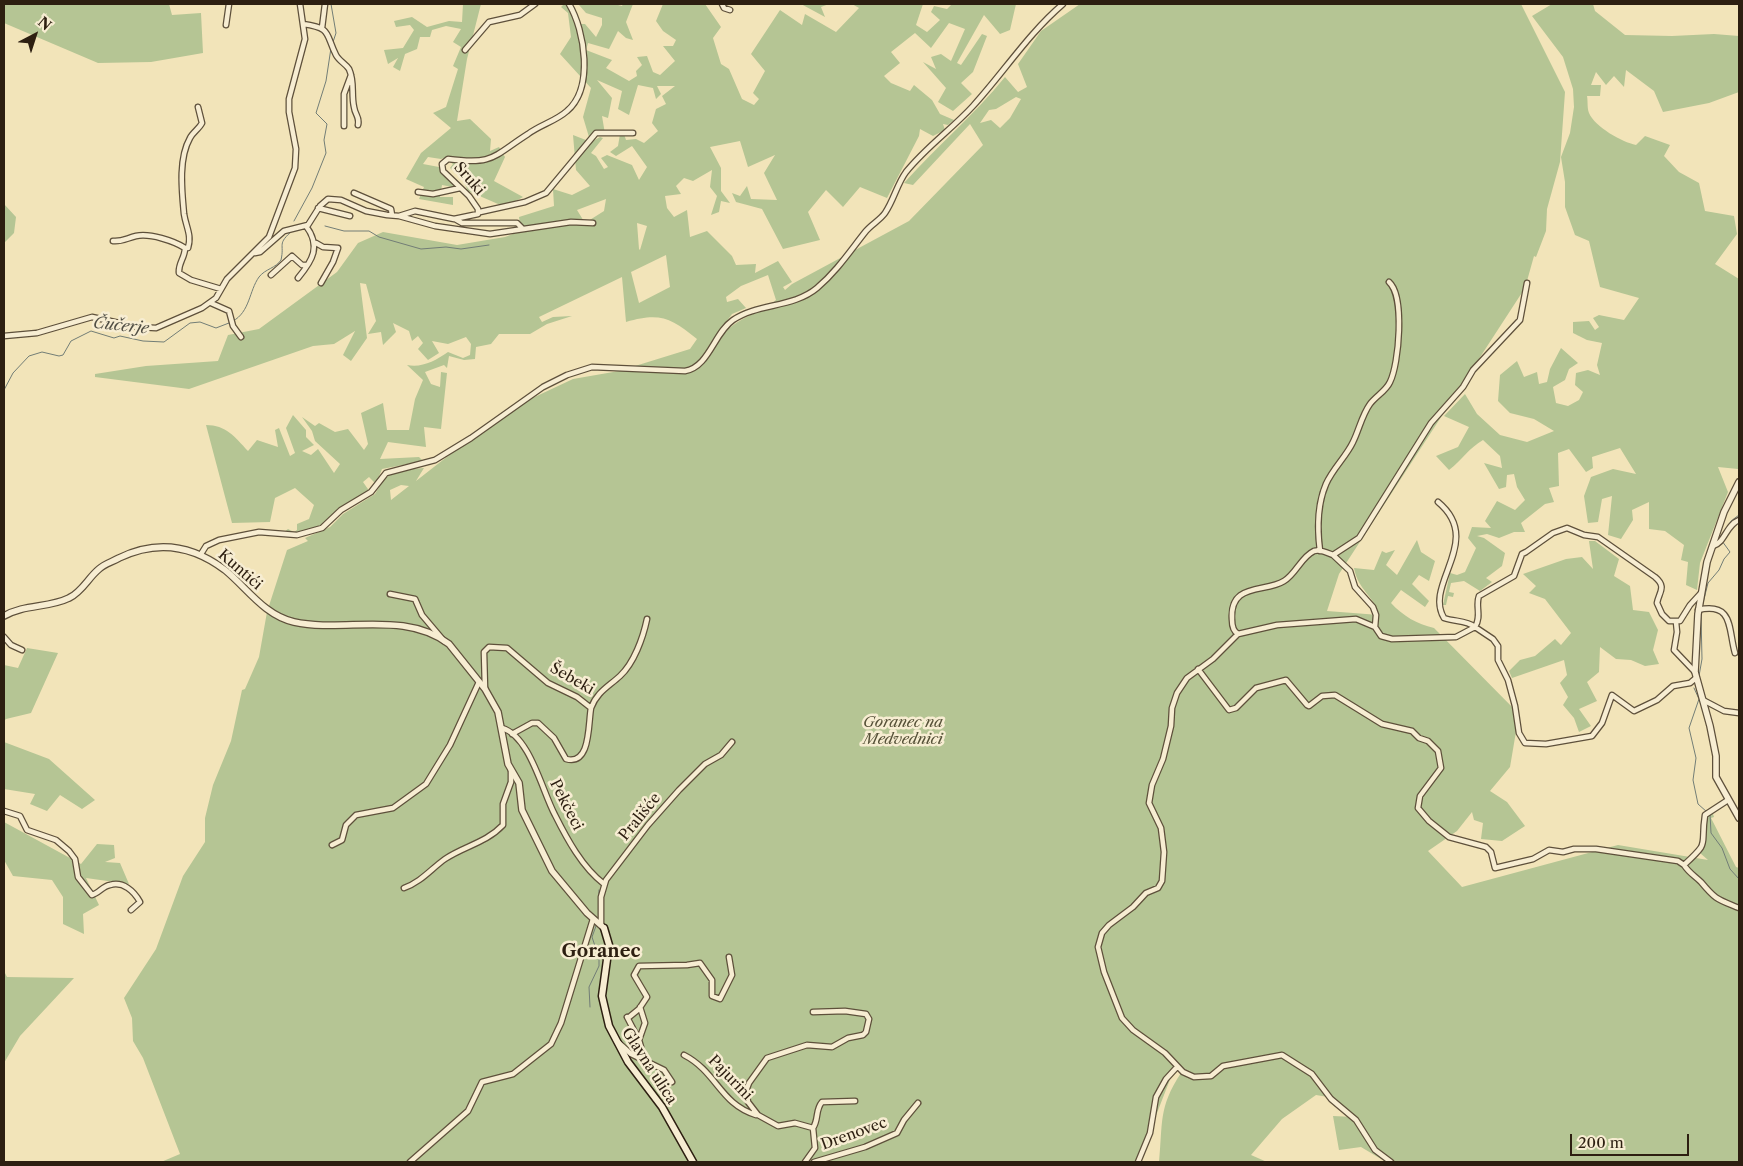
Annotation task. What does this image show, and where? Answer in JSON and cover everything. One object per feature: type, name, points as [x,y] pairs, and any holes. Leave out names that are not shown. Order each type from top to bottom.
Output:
[{"type":"main road","name":"Glavna ulica","points":[[598,924],[608,938],[609,945],[602,996],[609,1026],[628,1062],[662,1106],[693,1162]]},
{"type":"street","points":[[226,25],[229,4]]},
{"type":"street","points":[[4,336],[37,333],[92,316],[137,327],[156,328],[210,303],[234,272],[255,253],[268,237],[295,168],[296,149],[289,112],[289,98],[305,39],[300,4]]},
{"type":"street","points":[[322,28],[325,4]]},
{"type":"street","points":[[465,50],[489,22],[520,15],[535,4]]},
{"type":"street","name":"Sruki","points":[[318,208],[324,201],[336,199],[366,211],[399,216],[420,211],[455,219],[480,212],[469,196],[443,171],[442,164],[448,159],[480,162],[492,158],[530,132],[560,116],[577,99],[584,85],[581,34],[569,4]]},
{"type":"street","points":[[722,4],[724,8],[730,10]]},
{"type":"street","points":[[201,554],[206,546],[219,540],[266,532],[297,535],[322,528],[341,510],[370,492],[386,473],[435,460],[472,438],[543,387],[567,375],[592,367],[692,370],[701,363],[716,338],[731,321],[750,312],[806,295],[824,282],[848,257],[867,230],[884,213],[904,174],[928,147],[954,126],[1041,22],[1062,4]]},
{"type":"street","points":[[303,24],[322,28],[332,42],[337,56],[351,74],[354,108],[359,119],[358,125]]},
{"type":"street","points":[[344,126],[344,94],[351,74]]},
{"type":"street","points":[[198,107],[202,123],[190,138],[185,156],[182,189],[185,218],[190,239],[188,248],[186,248],[180,261],[179,273],[191,280],[222,289]]},
{"type":"street","points":[[480,212],[542,196],[596,133],[633,133]]},
{"type":"street","points":[[418,192],[439,193],[460,188]]},
{"type":"street","points":[[354,193],[391,209],[392,215]]},
{"type":"street","points":[[255,253],[260,252],[284,231],[306,226],[318,208],[350,216]]},
{"type":"street","points":[[399,216],[435,226],[490,234],[571,222],[594,223]]},
{"type":"street","points":[[455,219],[462,223],[517,224],[522,228]]},
{"type":"street","points":[[306,226],[316,243],[323,247],[338,248],[333,262],[321,283]]},
{"type":"street","points":[[112,242],[143,235],[186,248]]},
{"type":"street","points":[[298,278],[308,265],[316,243]]},
{"type":"street","points":[[271,275],[292,256],[302,265],[308,265]]},
{"type":"street","points":[[1320,551],[1318,520],[1326,485],[1332,472],[1352,444],[1370,404],[1390,383],[1395,367],[1398,302],[1392,285],[1389,282]]},
{"type":"street","points":[[1333,555],[1359,538],[1431,423],[1463,387],[1473,370],[1520,320],[1527,283]]},
{"type":"street","points":[[210,303],[229,311],[234,326],[241,337]]},
{"type":"street","points":[[1739,482],[1724,512],[1707,562],[1698,610],[1696,675],[1704,700],[1715,752],[1716,777],[1739,818]]},
{"type":"street","points":[[1438,502],[1449,513],[1457,535],[1457,543],[1448,567],[1441,599],[1442,614],[1444,618],[1468,622],[1493,639],[1498,646],[1498,660],[1513,696],[1519,733],[1523,741],[1529,744],[1588,738],[1599,728],[1612,695],[1634,711],[1657,700],[1673,686],[1690,683],[1696,675]]},
{"type":"street","points":[[1712,546],[1716,545],[1730,526],[1739,520]]},
{"type":"street","points":[[1391,1162],[1374,1150],[1356,1120],[1330,1098],[1312,1074],[1282,1055],[1223,1066],[1211,1076],[1188,1075],[1177,1067],[1165,1053],[1126,1024],[1122,1018],[1104,972],[1098,947],[1102,933],[1109,925],[1133,907],[1146,893],[1158,888],[1162,881],[1164,852],[1161,828],[1149,803],[1152,784],[1163,759],[1172,726],[1172,708],[1177,692],[1187,678],[1213,659],[1238,634],[1277,625],[1335,619],[1356,619],[1375,627],[1381,636],[1392,639],[1430,640],[1456,637],[1475,627],[1479,619],[1477,600],[1479,596],[1514,576],[1522,554],[1553,533],[1567,528],[1584,535],[1598,537],[1655,577],[1661,583],[1662,590],[1657,600],[1659,610],[1666,619],[1676,622],[1680,621],[1690,605],[1701,593]]},
{"type":"street","name":"Kuntići","points":[[4,616],[26,607],[70,598],[99,569],[142,550],[171,547],[201,554],[239,582],[261,605],[283,618],[312,623],[398,625],[421,631],[444,641]]},
{"type":"street","points":[[1238,634],[1234,632],[1231,620],[1235,601],[1249,590],[1278,584],[1286,580],[1314,551],[1333,555],[1350,571],[1355,587],[1376,611],[1375,627]]},
{"type":"street","name":"Kuntići","points":[[390,594],[414,599],[422,615],[485,689]]},
{"type":"street","points":[[1698,610],[1716,608],[1724,614],[1729,621],[1735,653]]},
{"type":"street","name":"Šebeki","points":[[485,689],[484,652],[489,647],[507,648],[548,683],[577,697],[590,708],[595,698],[627,667],[643,635],[647,619]]},
{"type":"street","points":[[1676,622],[1678,632],[1674,650],[1696,675]]},
{"type":"street","points":[[4,638],[11,645],[22,650]]},
{"type":"street","points":[[1198,669],[1229,710],[1236,708],[1256,688],[1286,680],[1307,705],[1310,706],[1322,696],[1335,695],[1382,724],[1412,731],[1419,738],[1428,741],[1438,752],[1440,768],[1420,796],[1418,808],[1429,821],[1449,837],[1486,847],[1491,852],[1495,868],[1533,859],[1549,850],[1563,852],[1574,848],[1596,849],[1678,861],[1684,865],[1690,874],[1712,896],[1739,908]]},
{"type":"street","points":[[332,845],[342,840],[346,825],[356,815],[394,808],[426,784],[450,745],[480,682]]},
{"type":"street","points":[[485,689],[498,712],[505,752],[511,770],[519,783],[522,810],[552,871],[598,924]]},
{"type":"street","points":[[1704,700],[1724,711],[1739,713]]},
{"type":"street","name":"Pekčeci","points":[[512,734],[532,723],[538,723],[554,738],[566,760],[575,761],[580,758],[584,750],[589,732],[590,708]]},
{"type":"street","name":"Pekčeci","points":[[502,728],[512,734],[535,765],[548,802],[565,834],[581,860],[604,884]]},
{"type":"street","name":"Prališće","points":[[604,884],[648,825],[675,794],[705,764],[721,755],[732,742]]},
{"type":"street","points":[[404,888],[421,880],[446,858],[486,840],[503,825],[502,804],[511,782],[511,770]]},
{"type":"street","points":[[1684,865],[1696,856],[1703,845],[1704,818],[1708,812],[1728,800]]},
{"type":"street","points":[[4,810],[20,816],[28,830],[56,840],[70,851],[75,859],[78,877],[92,895],[111,884],[125,886],[135,892],[140,902],[131,910]]},
{"type":"street","points":[[410,1162],[465,1114],[477,1097],[482,1082],[513,1074],[551,1044],[561,1023],[598,924],[604,884]]},
{"type":"street","points":[[636,1056],[641,1047],[627,1018],[640,1007],[647,997],[634,975],[639,966],[687,965],[700,962],[712,980],[712,996],[720,999],[732,974],[729,958]]},
{"type":"street","points":[[639,1040],[645,1023],[640,1007]]},
{"type":"street","name":"Pajurini","points":[[758,1115],[748,1102],[746,1091],[751,1078],[768,1058],[807,1045],[832,1047],[848,1038],[863,1035],[866,1032],[869,1019],[866,1014],[845,1011],[813,1012]]},
{"type":"street","points":[[616,1041],[636,1056],[664,1070],[672,1082]]},
{"type":"street","name":"Pajurini","points":[[684,1055],[706,1069],[725,1096],[741,1110],[758,1115],[778,1126],[795,1123],[813,1128]]},
{"type":"street","points":[[1138,1162],[1150,1133],[1156,1097],[1166,1079],[1177,1067]]},
{"type":"street","points":[[805,1162],[815,1148],[813,1128],[816,1123],[817,1110],[822,1102],[855,1101]]},
{"type":"street","name":"Drenovec","points":[[814,1162],[865,1147],[897,1133],[904,1120],[918,1104]]},
{"type":"green space","points":[[4,4],[169,4],[172,15],[201,13],[203,53],[151,62],[98,63],[4,23]]},
{"type":"green space","points":[[463,4],[481,4],[467,59],[457,121],[470,119],[491,139],[490,151],[499,147],[505,157],[494,181],[523,197],[505,207],[468,191],[462,178],[450,168],[453,164],[444,158],[428,157],[423,164],[439,167],[457,188],[442,185],[440,197],[453,197],[453,205],[419,199],[424,187],[406,179],[421,153],[451,128],[433,113],[446,107],[458,69],[453,66],[461,47],[453,42],[461,29],[446,26],[432,30],[430,37],[420,37],[417,49],[405,54],[400,71],[393,67],[398,58],[388,64],[384,50],[403,48],[414,30],[410,25],[396,27],[394,21],[412,17],[427,27],[449,21],[462,22]]},
{"type":"green space","name":"Goranec na Medvednici","points":[[567,4],[581,24],[585,24],[596,37],[602,25],[602,18],[586,13],[579,5],[614,4],[622,6],[623,4],[633,4],[626,22],[633,40],[626,38],[618,31],[609,49],[588,43],[586,50],[612,60],[606,68],[629,81],[637,76],[636,71],[642,65],[637,57],[647,56],[653,72],[660,75],[675,61],[663,46],[673,46],[676,40],[663,31],[656,21],[663,4],[705,4],[721,27],[713,38],[721,64],[729,69],[742,99],[754,105],[759,99],[753,93],[765,71],[751,54],[780,10],[802,25],[805,14],[836,32],[859,8],[852,4],[923,4],[916,25],[927,32],[940,20],[931,12],[934,6],[947,9],[952,4],[1016,4],[1010,30],[1000,34],[984,15],[957,63],[961,65],[982,34],[987,36],[973,72],[961,83],[972,94],[953,111],[938,102],[946,88],[923,62],[936,69],[931,57],[941,54],[951,61],[965,29],[949,23],[931,48],[915,33],[891,52],[900,63],[884,76],[891,83],[910,91],[914,85],[932,100],[940,114],[954,120],[948,125],[943,124],[945,130],[933,136],[920,129],[919,136],[887,198],[860,187],[843,207],[826,190],[808,212],[820,240],[783,249],[762,209],[736,202],[732,193],[740,196],[747,186],[751,199],[777,200],[764,173],[775,155],[748,167],[740,141],[710,147],[721,168],[721,191],[730,203],[721,201],[719,212],[711,215],[717,196],[710,187],[712,170],[693,181],[684,178],[676,186],[681,194],[665,196],[667,208],[674,217],[687,210],[690,237],[707,231],[732,256],[736,265],[756,264],[755,273],[778,261],[792,282],[783,287],[785,290],[792,284],[909,221],[983,145],[970,124],[913,185],[904,183],[1005,77],[1018,92],[1027,87],[1018,64],[1041,31],[1080,4],[1521,4],[1565,92],[1560,162],[1547,209],[1546,231],[1536,257],[1534,256],[1525,288],[1339,574],[1327,611],[1379,615],[1374,603],[1362,588],[1354,568],[1374,570],[1382,551],[1386,553],[1395,550],[1386,565],[1397,575],[1417,540],[1421,552],[1435,561],[1429,581],[1419,575],[1412,584],[1429,601],[1425,607],[1401,590],[1391,603],[1411,619],[1434,628],[1519,714],[1510,767],[1490,791],[1507,802],[1525,826],[1502,841],[1481,839],[1483,823],[1474,820],[1472,812],[1457,831],[1428,851],[1462,887],[1618,845],[1708,860],[1700,853],[1704,845],[1705,818],[1712,811],[1714,817],[1711,818],[1736,867],[1739,868],[1739,1162],[1386,1162],[1361,1147],[1339,1150],[1333,1116],[1354,1117],[1334,1098],[1316,1095],[1282,1119],[1251,1155],[1267,1162],[1159,1162],[1165,1106],[1168,1096],[1181,1073],[1176,1064],[1138,1162],[161,1162],[180,1154],[143,1058],[133,1041],[132,1018],[124,998],[156,949],[183,876],[205,842],[205,818],[213,785],[231,741],[242,690],[245,689],[259,657],[267,612],[287,550],[308,541],[305,538],[330,527],[343,514],[375,494],[384,479],[397,470],[424,468],[416,481],[507,410],[573,379],[619,371],[690,349],[697,339],[680,326],[657,317],[626,322],[622,277],[539,317],[542,322],[553,317],[572,316],[547,324],[530,334],[499,334],[491,344],[476,347],[475,359],[464,360],[449,356],[447,368],[444,365],[425,372],[431,384],[440,387],[441,372],[447,373],[441,429],[424,427],[426,447],[388,442],[380,459],[419,457],[423,461],[382,469],[376,484],[369,477],[363,482],[370,492],[339,510],[322,527],[307,533],[283,533],[288,529],[294,532],[297,530],[297,524],[309,519],[314,505],[295,488],[275,498],[270,522],[232,523],[206,425],[225,430],[248,451],[257,440],[278,447],[275,430],[279,428],[290,456],[295,453],[286,428],[293,415],[306,430],[306,437],[314,445],[302,451],[311,455],[318,449],[334,473],[340,464],[315,441],[312,431],[302,417],[315,426],[319,423],[335,432],[348,429],[364,450],[368,444],[361,413],[383,403],[387,430],[409,430],[415,399],[423,380],[407,365],[418,366],[428,363],[448,352],[463,358],[470,355],[471,344],[466,337],[448,344],[432,341],[439,353],[428,360],[418,349],[423,343],[418,336],[412,341],[409,331],[393,323],[396,332],[383,345],[381,332],[368,334],[376,321],[366,284],[360,283],[367,338],[351,361],[343,355],[355,331],[334,344],[313,346],[189,389],[95,377],[95,374],[146,366],[218,361],[228,335],[259,329],[337,272],[358,243],[383,232],[457,245],[505,237],[521,231],[519,217],[554,206],[553,189],[572,195],[590,186],[576,170],[573,135],[591,142],[600,137],[603,138],[591,153],[596,156],[604,169],[608,167],[601,158],[607,155],[632,165],[639,180],[647,167],[632,146],[616,156],[610,152],[618,146],[620,134],[624,134],[626,140],[636,139],[644,143],[658,131],[652,123],[656,109],[666,104],[662,96],[675,86],[657,86],[661,94],[656,99],[653,88],[638,85],[629,115],[618,109],[622,91],[597,80],[612,98],[608,118],[602,116],[605,134],[589,137],[583,117],[591,88],[560,54],[571,37],[568,13],[561,7]],"holes":[[[1016,97],[1021,99],[1010,118],[1000,128],[991,120],[980,123],[989,110],[996,109]],[[606,199],[604,211],[585,223],[577,210]],[[637,223],[647,226],[639,249]],[[666,255],[670,287],[639,303],[631,272]],[[768,275],[776,300],[766,308],[737,322],[718,340],[712,342],[732,314],[746,308],[738,299],[727,302],[726,297],[741,286]],[[401,485],[409,486],[391,500],[390,490]]]},
{"type":"green space","points":[[801,4],[829,4],[821,7],[825,17]]},
{"type":"green space","points":[[1552,4],[1593,4],[1595,11],[1625,35],[1672,36],[1714,34],[1739,36],[1739,92],[1709,103],[1663,112],[1654,91],[1626,70],[1624,87],[1614,76],[1606,85],[1596,72],[1591,85],[1601,85],[1600,96],[1587,96],[1589,113],[1603,128],[1624,141],[1636,145],[1645,136],[1670,145],[1664,156],[1679,172],[1699,183],[1705,211],[1734,216],[1737,234],[1715,264],[1739,279],[1739,464],[1738,469],[1718,467],[1728,492],[1700,563],[1697,590],[1686,585],[1688,562],[1681,560],[1684,545],[1665,531],[1649,529],[1649,502],[1632,510],[1633,520],[1621,539],[1608,535],[1612,496],[1602,499],[1598,522],[1588,523],[1584,496],[1591,477],[1613,469],[1636,474],[1620,448],[1592,457],[1593,468],[1586,472],[1569,449],[1558,453],[1559,486],[1549,488],[1554,502],[1545,504],[1521,523],[1525,532],[1514,532],[1499,538],[1487,534],[1477,536],[1484,538],[1505,553],[1502,566],[1486,578],[1492,582],[1480,591],[1464,581],[1451,583],[1449,592],[1454,593],[1453,597],[1448,596],[1446,605],[1443,605],[1450,573],[1457,575],[1465,572],[1476,548],[1468,538],[1472,527],[1491,528],[1485,521],[1497,501],[1515,510],[1525,500],[1517,487],[1514,474],[1507,475],[1506,487],[1499,489],[1484,463],[1502,468],[1500,456],[1483,440],[1449,470],[1436,456],[1458,447],[1469,427],[1444,416],[1465,394],[1477,414],[1500,435],[1527,442],[1554,431],[1534,419],[1510,413],[1498,401],[1500,375],[1517,361],[1524,377],[1537,372],[1539,384],[1547,382],[1550,369],[1561,348],[1578,363],[1569,369],[1565,380],[1553,387],[1556,403],[1568,406],[1579,400],[1583,392],[1575,385],[1576,373],[1588,370],[1600,375],[1597,365],[1602,343],[1587,340],[1573,333],[1573,322],[1589,321],[1595,330],[1599,327],[1593,318],[1599,315],[1624,320],[1639,298],[1600,287],[1589,241],[1575,235],[1565,207],[1565,182],[1561,157],[1570,133],[1574,107],[1573,89],[1563,57],[1532,16]]},
{"type":"green space","points":[[4,204],[16,217],[14,233],[4,243]]},
{"type":"green space","points":[[1589,541],[1595,541],[1619,559],[1614,576],[1630,586],[1633,610],[1649,612],[1658,630],[1653,650],[1659,664],[1645,666],[1631,660],[1616,659],[1600,647],[1599,672],[1587,682],[1597,701],[1579,709],[1591,726],[1579,732],[1574,718],[1563,705],[1568,697],[1560,683],[1567,675],[1564,660],[1512,678],[1509,671],[1520,660],[1535,656],[1555,639],[1561,645],[1571,633],[1545,599],[1529,593],[1536,586],[1523,574],[1566,559],[1582,557],[1593,569]]},
{"type":"green space","points":[[27,648],[58,653],[31,713],[4,721],[4,665],[18,668]]},
{"type":"green space","points":[[4,742],[49,759],[95,800],[82,809],[60,795],[47,811],[30,804],[35,794],[4,789]]},
{"type":"green space","points":[[4,822],[81,864],[97,844],[114,845],[115,858],[105,862],[120,863],[129,884],[86,878],[99,905],[83,914],[84,934],[63,924],[63,897],[52,880],[13,876],[4,860]]},
{"type":"green space","points":[[4,971],[7,977],[74,978],[20,1036],[4,1063]]},
{"type":"waterway","name":"Čučerje","points":[[331,4],[336,33],[333,42]]},
{"type":"waterway","name":"Čučerje","points":[[294,221],[312,188],[326,153],[324,140],[327,124],[316,113],[326,81],[331,48]]},
{"type":"waterway","points":[[325,226],[344,231],[369,231],[379,237],[421,249],[446,247],[461,249],[489,245]]},
{"type":"waterway","name":"Čučerje","points":[[233,321],[239,317],[246,307],[259,277],[281,260],[282,244],[293,230]]},
{"type":"waterway","name":"Čučerje","points":[[4,390],[13,373],[29,356],[42,352],[59,356],[63,355],[71,341],[91,331],[114,338],[120,336],[143,341],[164,342],[190,323],[200,322],[216,328],[229,323]]},
{"type":"waterway","points":[[1726,529],[1731,521],[1739,515]]},
{"type":"waterway","points":[[1702,607],[1708,583],[1730,552],[1722,541]]},
{"type":"waterway","points":[[1699,676],[1702,659],[1701,615]]},
{"type":"waterway","points":[[1694,688],[1699,699],[1689,728],[1696,758],[1693,780],[1698,804],[1707,812]]},
{"type":"waterway","points":[[1710,814],[1711,833],[1722,848],[1730,869],[1739,879]]},
{"type":"waterway","points":[[599,890],[599,897]]},
{"type":"waterway","points":[[590,1007],[589,987],[599,966],[599,958],[592,937],[596,926]]},
{"type":"district","name":"Goranec","points":[[601,952]]}]
